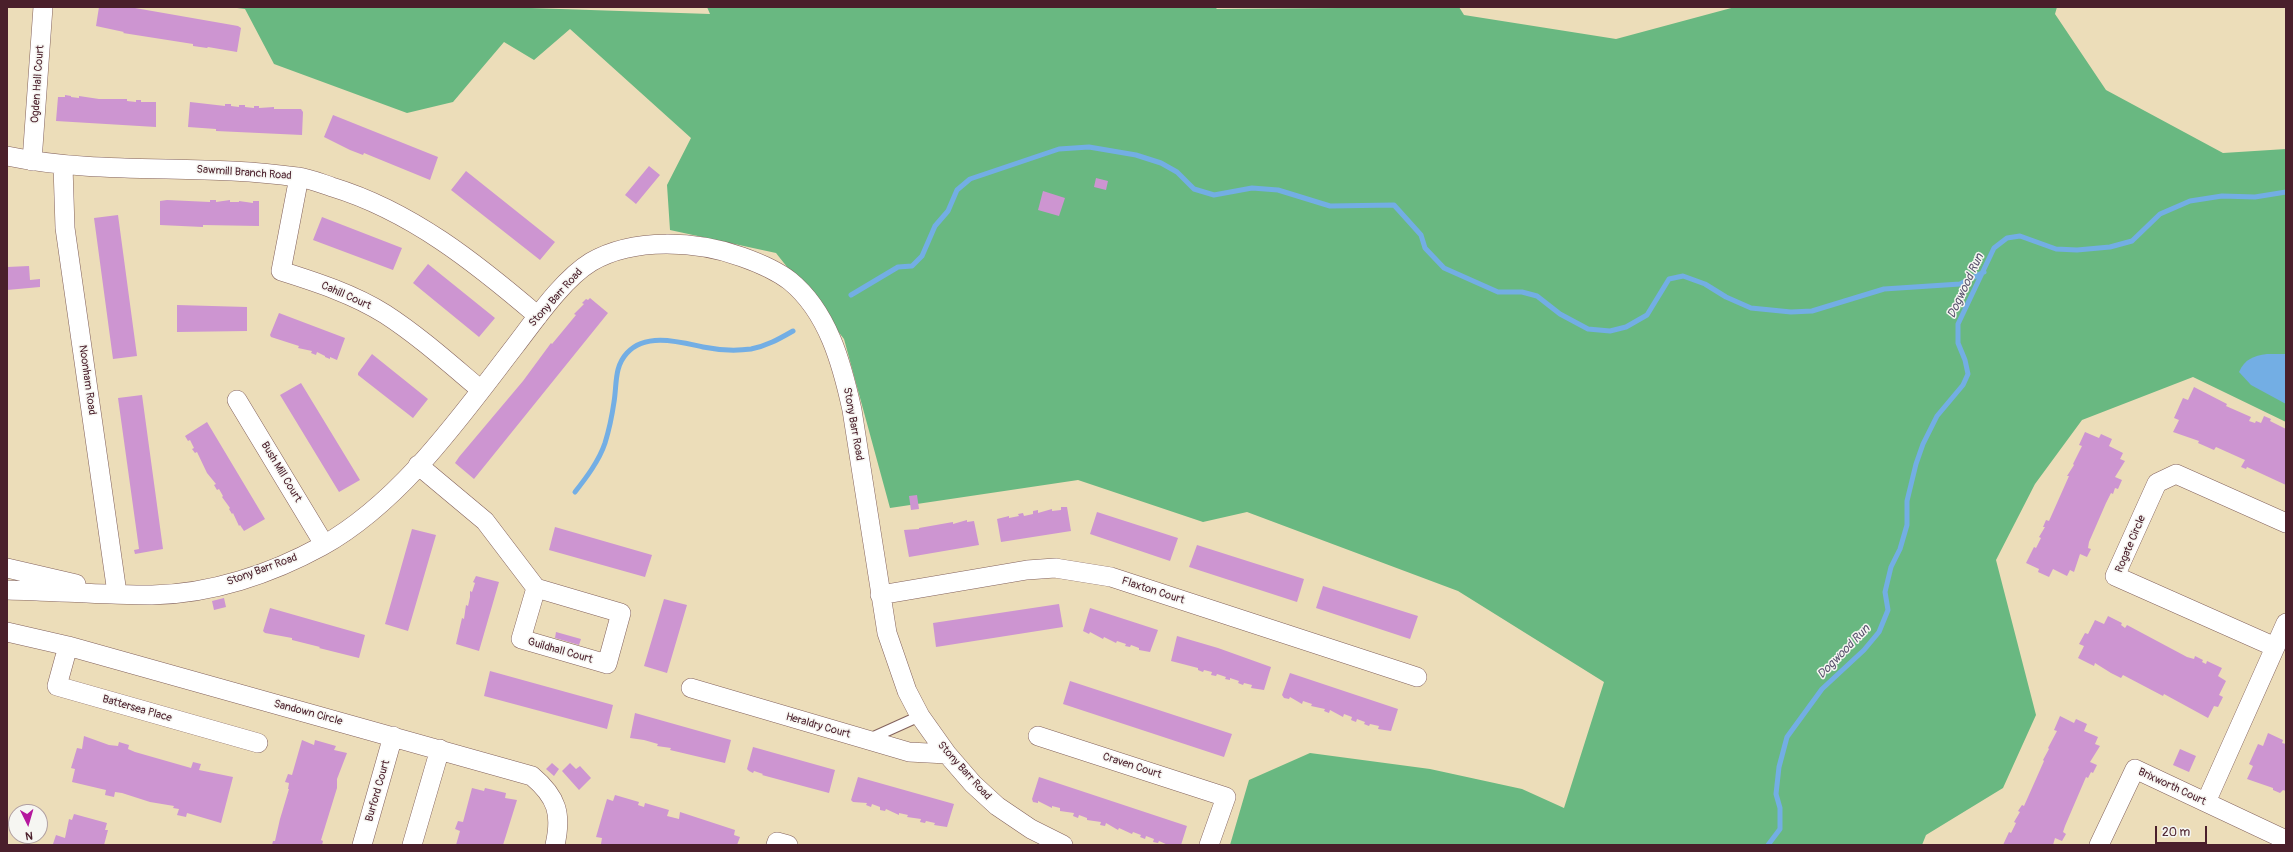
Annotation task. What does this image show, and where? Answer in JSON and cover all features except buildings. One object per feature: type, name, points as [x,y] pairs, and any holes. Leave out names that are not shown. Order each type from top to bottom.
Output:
[{"type":"street","name":"Ogden Hall Court","points":[[32,161],[44,7]]},
{"type":"street","name":"Sawmill Branch Road","points":[[7,156],[62,166],[256,172],[299,177],[355,194],[399,215],[445,242],[484,270],[538,316]]},
{"type":"street","name":"Noonham Road","points":[[62,166],[65,228],[117,593]]},
{"type":"street","name":"Cahill Court","points":[[299,177],[281,271],[319,283],[384,314],[417,337],[481,390]]},
{"type":"street","name":"Stony Barr Road","points":[[7,590],[160,594],[218,586],[243,580],[289,563],[324,544],[379,505],[418,465],[481,390],[538,316],[572,277],[589,263],[608,254],[626,248],[652,245],[695,246],[733,254],[765,265],[790,281],[809,300],[823,323],[844,374],[852,410],[887,633],[897,664],[920,716],[946,754],[997,806],[1031,829],[1063,845]]},
{"type":"street","name":"Bush Mill Court","points":[[237,400],[324,544]]},
{"type":"street","points":[[418,465],[485,521],[536,588]]},
{"type":"street","name":"Rogate Circle","points":[[2275,647],[2116,576],[2157,483],[2176,474],[2286,523]]},
{"type":"street","name":"Stony Barr Road","points":[[7,568],[117,593]]},
{"type":"street","name":"Flaxton Court","points":[[880,595],[1027,570],[1055,568],[1081,571],[1111,577],[1417,677]]},
{"type":"street","name":"Guildhall Court","points":[[536,588],[621,613],[607,664],[521,639],[536,588]]},
{"type":"street","points":[[2206,802],[2286,623]]},
{"type":"street","name":"Sandown Circle","points":[[7,632],[68,646],[532,776],[547,788],[554,801],[558,815],[555,845]]},
{"type":"street","name":"Battersea Place","points":[[68,646],[57,686],[258,743]]},
{"type":"street","name":"Heraldry Court","points":[[691,688],[910,752],[946,754]]},
{"type":"street","name":"Burford Court","points":[[362,845],[393,736]]},
{"type":"street","name":"Craven Court","points":[[1038,736],[1226,796],[1209,845]]},
{"type":"street","points":[[412,845],[440,749]]},
{"type":"street","name":"Brixworth Court","points":[[2099,845],[2135,769],[2286,840]]},
{"type":"street","points":[[776,845],[777,842],[788,845]]},
{"type":"lane","points":[[866,740],[920,716]]},
{"type":"green space","points":[[229,7],[501,7],[710,14],[707,7],[1215,7],[1217,9],[1459,7],[1464,15],[1616,39],[1735,7],[2057,7],[2055,14],[2106,90],[2223,153],[2286,149],[2286,422],[2193,377],[2082,420],[2035,484],[1996,560],[2036,715],[2003,788],[1926,835],[1922,845],[1230,845],[1249,780],[1310,753],[1430,769],[1522,789],[1564,808],[1604,682],[1458,591],[1247,512],[1203,522],[1078,480],[890,508],[844,339],[776,253],[670,230],[667,185],[691,138],[570,29],[534,60],[504,42],[453,102],[407,113],[274,64],[245,9]]},
{"type":"water","points":[[2267,354],[2286,354],[2286,404],[2251,385],[2239,372],[2244,364],[2250,359]]},
{"type":"waterway","points":[[851,295],[898,267],[912,266],[922,256],[935,226],[948,211],[957,190],[970,179],[1059,149],[1089,147],[1136,155],[1161,163],[1177,172],[1194,189],[1214,195],[1252,188],[1278,190],[1330,206],[1394,205],[1421,235],[1425,248],[1444,268],[1498,292],[1522,292],[1537,296],[1560,314],[1588,329],[1610,331],[1626,327],[1647,315],[1669,279],[1683,276],[1705,284],[1726,297],[1751,308],[1791,312],[1812,311],[1884,289],[1960,284],[1984,272]]},
{"type":"waterway","name":"Dogwood Run","points":[[1768,845],[1780,829],[1780,808],[1776,794],[1779,767],[1787,737],[1822,689],[1864,650],[1879,632],[1888,610],[1885,592],[1891,567],[1900,549],[1907,525],[1907,501],[1916,464],[1923,444],[1937,416],[1963,385],[1968,374],[1965,360],[1958,343],[1958,324],[1994,248],[2007,238],[2020,236],[2056,249],[2077,250],[2110,247],[2132,241],[2160,214],[2190,201],[2222,196],[2255,197],[2286,192]]},
{"type":"waterway","points":[[575,492],[592,469],[602,450],[611,418],[618,370],[623,358],[635,347],[644,342],[664,340],[715,349],[745,350],[768,344],[793,331]]}]
